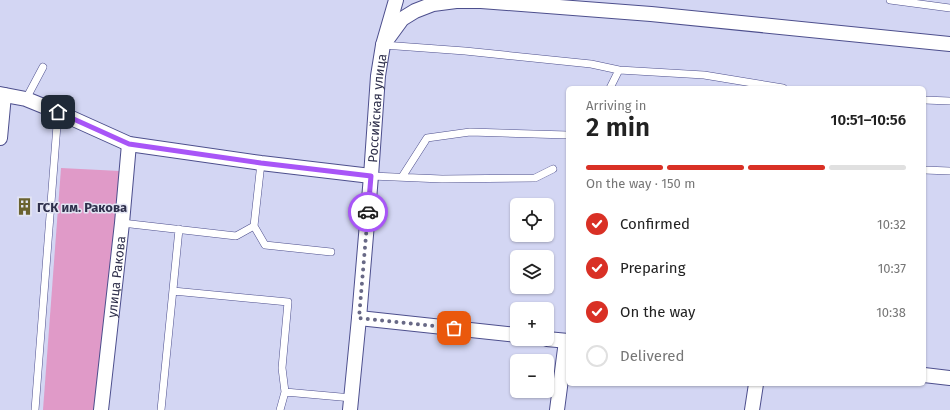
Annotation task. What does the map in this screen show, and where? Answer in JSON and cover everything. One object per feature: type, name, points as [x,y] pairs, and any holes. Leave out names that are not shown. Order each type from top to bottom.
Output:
[{"type":"street","name":"Российская улица","points":[[351,404],[371,176],[378,76],[383,45],[396,0]]},
{"type":"street","points":[[383,45],[402,19],[415,11],[433,4],[456,1],[482,1],[651,14],[950,44]]},
{"type":"street","points":[[0,138],[2,94],[26,99],[129,144],[261,163],[371,176]]},
{"type":"street","name":"улица Ракова","points":[[102,410],[129,144]]},
{"type":"street","points":[[359,318],[510,334]]},
{"type":"street","points":[[554,339],[566,341]]},
{"type":"street","points":[[557,410],[566,348]]},
{"type":"street","points":[[926,375],[950,378]]},
{"type":"street","points":[[752,410],[756,386]]},
{"type":"lane","points":[[890,0],[950,8]]},
{"type":"lane","points":[[383,45],[465,51],[591,64],[619,70],[704,75],[772,86]]},
{"type":"lane","points":[[26,99],[43,67]]},
{"type":"lane","points":[[611,86],[619,70]]},
{"type":"lane","points":[[926,100],[950,101]]},
{"type":"lane","points":[[35,410],[58,112]]},
{"type":"lane","points":[[402,177],[427,138],[470,132],[566,135]]},
{"type":"lane","points":[[261,163],[254,226],[265,245],[331,252]]},
{"type":"lane","points":[[371,176],[442,179],[536,178],[553,169]]},
{"type":"lane","points":[[926,170],[950,171]]},
{"type":"lane","points":[[122,223],[236,236],[254,226]]},
{"type":"lane","points":[[161,410],[179,229]]},
{"type":"lane","points":[[173,291],[288,302],[282,368],[285,392],[280,410]]},
{"type":"lane","points":[[285,392],[351,404]]},
{"type":"shaded area","points":[[61,168],[120,171],[95,410],[43,410]]},
{"type":"way so far","points":[[368,212],[359,318],[454,328]]},
{"type":"place","name":"ГСК им. Ракова","points":[[24,207]]},
{"type":"route","points":[[58,112],[129,144],[261,163],[371,176],[368,212]]}]
